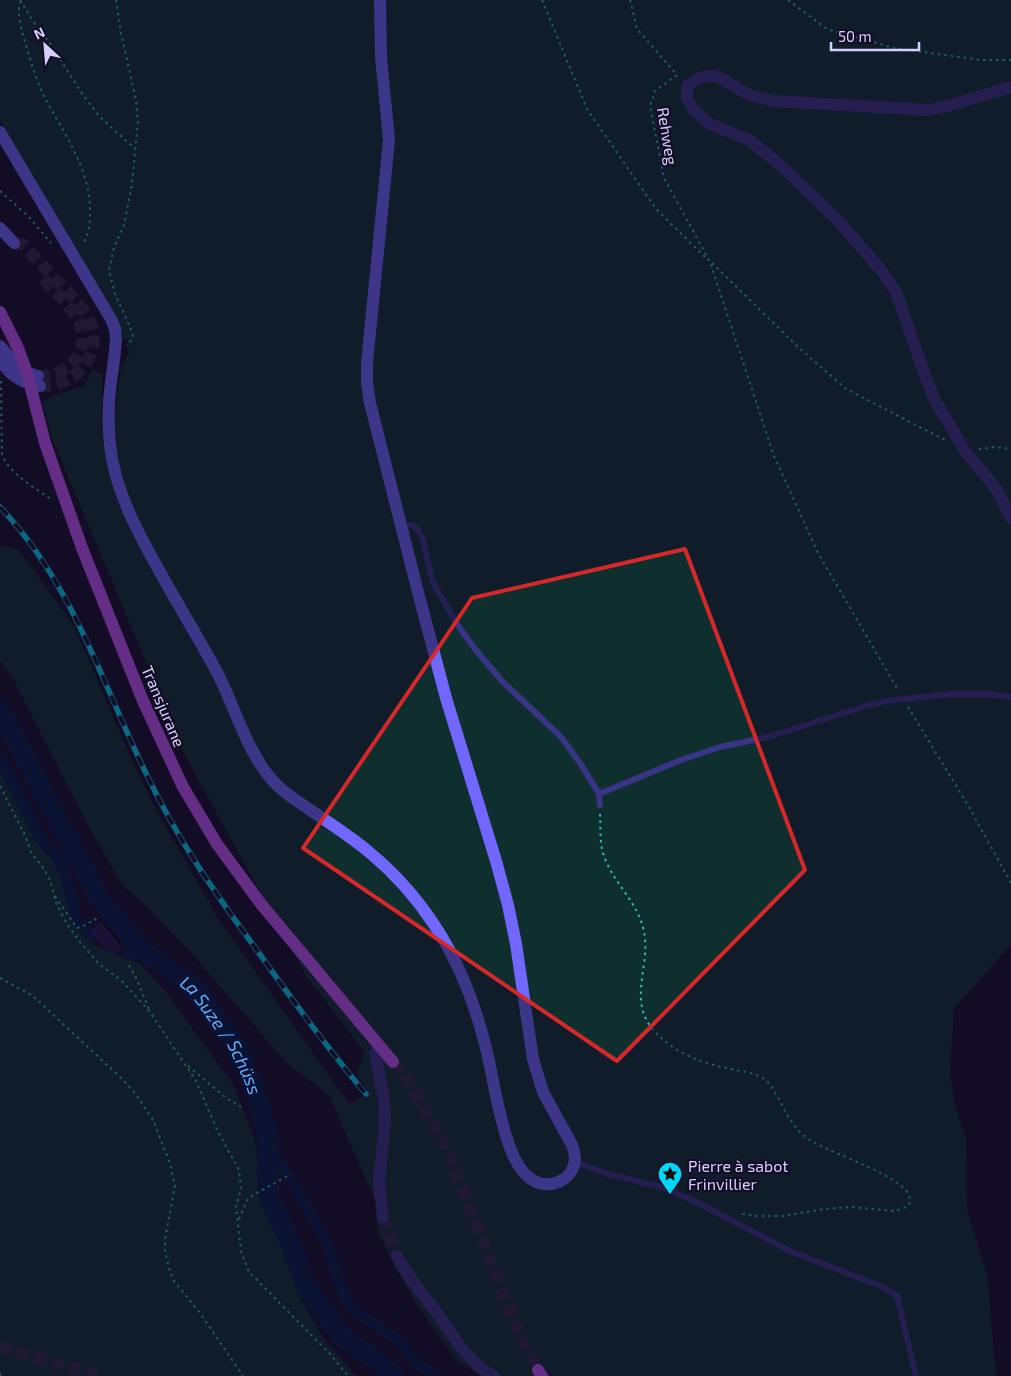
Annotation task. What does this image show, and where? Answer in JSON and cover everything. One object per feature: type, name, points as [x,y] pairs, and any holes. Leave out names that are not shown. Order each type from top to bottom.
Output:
[{"type":"main road","name":"Transjurane","points":[[0,312],[37,386],[57,479],[82,548],[143,701],[182,786],[204,823],[247,886],[393,1062]]},
{"type":"street","points":[[0,132],[72,251],[115,330],[115,352],[109,403],[110,446],[116,474],[127,509],[142,540],[221,681],[256,759],[274,783],[359,844],[386,867],[422,908],[448,945],[473,1002],[490,1064],[503,1126],[516,1162],[524,1173],[538,1183],[556,1183],[564,1179],[571,1172],[575,1162],[572,1145],[543,1092],[537,1076],[508,904],[446,698],[378,434],[367,383],[367,363],[389,140],[381,56],[380,0]]},
{"type":"street","points":[[1011,87],[928,110],[773,101],[749,94],[714,75],[704,76],[687,86],[687,98],[693,109],[708,122],[751,141],[787,171],[840,223],[881,270],[896,292],[935,400],[965,451],[997,490],[1011,518]]},
{"type":"street","points":[[0,228],[14,243]]},
{"type":"street","points":[[0,346],[22,369],[30,374],[37,386]]},
{"type":"street","points":[[0,354],[4,366],[16,378],[37,386]]},
{"type":"street","points":[[375,1053],[384,1100],[385,1122],[379,1182],[383,1216]]},
{"type":"street","points":[[397,1256],[410,1277],[462,1348],[476,1363],[494,1376]]},
{"type":"lane","points":[[401,524],[413,525],[418,530],[423,540],[432,580],[456,623],[502,681],[561,737],[599,794],[600,805]]},
{"type":"lane","points":[[599,794],[624,785],[657,769],[712,750],[768,737],[866,706],[903,698],[989,694],[1011,696]]},
{"type":"lane","points":[[372,1036],[375,1053]]},
{"type":"lane","points":[[575,1162],[605,1173],[661,1187],[694,1201],[792,1252],[855,1278],[883,1287],[897,1296],[916,1376]]},
{"type":"path","points":[[115,352],[124,350],[133,337],[115,294],[109,271],[114,247],[124,225],[132,184],[138,121],[136,100],[121,33],[116,0]]},
{"type":"path","name":"Rehweg","points":[[630,0],[637,28],[677,75],[655,91],[650,106],[664,178],[710,262]]},
{"type":"path","points":[[788,0],[827,28],[894,48],[981,60],[1011,60]]},
{"type":"path","points":[[21,1],[82,95],[99,116],[135,149]]},
{"type":"path","points":[[21,1],[19,15],[33,68],[46,99],[79,162],[90,198],[88,237],[82,246],[72,251]]},
{"type":"path","points":[[542,1],[587,109],[656,209],[798,347],[846,389],[965,451],[996,447],[1011,449]]},
{"type":"path","points":[[0,192],[28,216],[51,243]]},
{"type":"path","points":[[710,262],[774,456],[818,552],[969,807],[1011,884]]},
{"type":"path","points":[[0,786],[25,835],[32,854],[50,880],[57,905],[82,945],[99,964],[122,981],[150,1012],[196,1081],[217,1130],[239,1170],[241,1188],[236,1207],[241,1251],[249,1272],[331,1355],[348,1376]]},
{"type":"path","points":[[600,805],[603,854],[608,866],[638,913],[644,930],[646,946],[640,981],[641,998],[645,1016],[653,1030],[689,1058],[710,1065],[755,1074],[765,1080],[772,1088],[794,1127],[804,1137],[889,1179],[909,1195],[910,1203],[904,1208],[895,1211],[851,1207],[824,1209],[783,1216],[754,1216],[731,1212],[722,1216]]},
{"type":"path","points":[[54,894],[77,928],[95,919],[98,922]]},
{"type":"path","points":[[128,965],[136,978],[150,1012]]},
{"type":"path","points":[[0,978],[33,996],[120,1077],[135,1093],[153,1120],[170,1163],[175,1186],[165,1239],[165,1252],[170,1272],[174,1281],[200,1313],[243,1376]]},
{"type":"path","points":[[186,1064],[225,1097],[240,1107]]},
{"type":"path","points":[[238,1221],[248,1198],[291,1174]]},
{"type":"highlighted area","points":[[685,549],[805,870],[617,1061],[303,848],[472,598]]},
{"type":"green space","points":[[0,0],[1011,0],[1011,944],[954,1009],[950,1072],[955,1105],[966,1139],[967,1210],[987,1274],[996,1376],[480,1376],[455,1359],[416,1303],[377,1231],[376,1202],[329,1095],[287,1063],[192,954],[147,907],[122,885],[88,825],[13,679],[0,660],[0,545],[19,550],[74,626],[134,765],[155,808],[217,917],[349,1104],[369,1092],[356,1074],[365,1053],[305,974],[186,757],[51,436],[42,402],[61,393],[85,386],[93,369],[102,375],[102,413],[116,405],[121,367],[129,353],[127,340],[123,339],[117,318],[0,120]]},
{"type":"green space","points":[[0,758],[58,861],[70,913],[88,941],[112,953],[139,963],[166,992],[234,1086],[255,1141],[260,1179],[273,1224],[299,1295],[323,1338],[356,1376],[0,1376]]},
{"type":"building","points":[[101,923],[121,948],[112,955],[92,931]]},
{"type":"waterway","name":"La Suze / Schüss","points":[[0,710],[100,900],[142,950],[194,988],[235,1045],[251,1079],[261,1108],[269,1145],[267,1173],[270,1198],[288,1237],[306,1286],[343,1338],[368,1354],[394,1376]]},
{"type":"waterway","points":[[0,758],[42,840],[58,859],[66,878],[76,916],[90,935]]},
{"type":"waterway","points":[[127,954],[142,950]]},
{"type":"waterway","points":[[269,1145],[320,1230],[329,1249],[343,1293],[351,1306],[361,1316],[396,1338],[418,1365],[433,1373]]},
{"type":"tunnel","points":[[14,243],[22,244],[76,301],[87,316],[92,327],[94,339],[92,350],[88,361],[81,370],[62,382],[40,386]]},
{"type":"tunnel","points":[[38,376],[58,373],[67,368],[74,362],[82,344],[82,334],[76,317],[43,278]]},
{"type":"tunnel","points":[[393,1062],[412,1087],[445,1145],[521,1337],[538,1370]]},
{"type":"tunnel","points":[[383,1217],[397,1256]]},
{"type":"tunnel","points":[[0,1347],[100,1376]]},
{"type":"railway","points":[[0,507],[28,540],[52,575],[72,611],[141,763],[160,801],[194,860],[298,1007],[366,1094]]},
{"type":"place","name":"Pierre à sabot Frinvillier","points":[[670,1195]]}]
